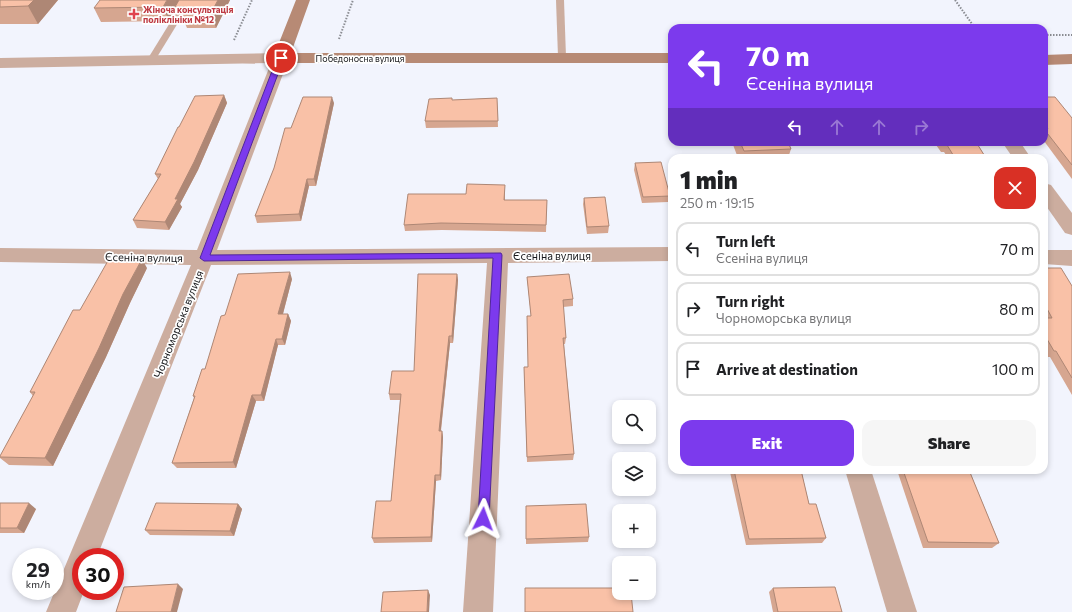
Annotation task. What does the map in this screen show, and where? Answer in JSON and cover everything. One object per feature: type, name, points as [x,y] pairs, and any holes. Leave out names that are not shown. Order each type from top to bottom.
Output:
[{"type":"street","name":"Чорноморська вулиця","points":[[87,548],[204,258],[303,0]]},
{"type":"street","name":"Победоносна вулиця","points":[[0,63],[281,58],[668,58]]},
{"type":"street","points":[[1048,60],[1072,59]]},
{"type":"street","points":[[1048,195],[1072,228]]},
{"type":"street","name":"Єсеніна вулиця","points":[[0,255],[204,258],[668,254]]},
{"type":"street","points":[[478,612],[498,255]]},
{"type":"street","points":[[1048,257],[1072,258]]},
{"type":"street","points":[[859,474],[902,612]]},
{"type":"street","points":[[60,612],[72,583]]},
{"type":"lane","points":[[151,60],[188,0]]},
{"type":"lane","points":[[560,0],[562,57]]},
{"type":"path","points":[[225,59],[252,0]]},
{"type":"path","points":[[333,58],[353,0]]},
{"type":"path","points":[[955,0],[973,24]]},
{"type":"path","points":[[1048,35],[1072,35]]},
{"type":"building","points":[[0,0],[34,0],[28,6],[0,7]]},
{"type":"building","points":[[100,0],[167,0],[163,7],[94,8]]},
{"type":"building","points":[[179,0],[218,0],[211,13],[181,13],[185,7],[175,7]]},
{"type":"building","points":[[224,95],[194,162],[175,199],[178,199],[165,222],[133,220],[161,174],[155,174],[195,96]]},
{"type":"building","points":[[303,97],[332,97],[314,179],[307,179],[299,214],[255,216],[274,168],[285,128],[291,128]]},
{"type":"building","points":[[1048,97],[1055,97],[1072,118],[1072,165],[1048,134]]},
{"type":"building","points":[[452,98],[452,100],[497,98],[498,121],[425,121],[429,99]]},
{"type":"building","points":[[742,146],[790,146],[791,149],[744,151]]},
{"type":"building","points":[[948,146],[978,146],[984,154],[953,154]]},
{"type":"building","points":[[661,162],[668,188],[668,196],[643,197],[635,163]]},
{"type":"building","points":[[467,184],[505,185],[504,200],[547,200],[546,225],[441,223],[404,225],[408,194],[466,194]]},
{"type":"building","points":[[605,197],[609,226],[587,227],[584,198]]},
{"type":"building","points":[[109,259],[142,259],[123,294],[99,348],[45,458],[0,457],[35,392],[30,392],[73,310],[80,310]]},
{"type":"building","points":[[1048,268],[1061,268],[1072,286],[1072,378],[1048,341],[1048,318],[1052,318],[1048,310]]},
{"type":"building","points":[[290,272],[278,314],[288,314],[282,339],[276,339],[261,395],[252,395],[233,462],[172,463],[195,396],[193,396],[202,369],[205,369],[221,316],[225,315],[238,274]]},
{"type":"building","points":[[418,274],[457,274],[452,336],[449,336],[439,431],[442,431],[440,475],[435,475],[431,537],[372,538],[376,501],[391,501],[401,394],[389,394],[392,371],[414,371]]},
{"type":"building","points":[[569,274],[573,299],[563,300],[566,338],[563,338],[574,454],[527,457],[524,367],[528,367],[527,316],[531,316],[527,277]]},
{"type":"building","points":[[735,474],[802,474],[809,504],[816,504],[826,538],[749,539]]},
{"type":"building","points":[[904,474],[971,474],[999,543],[928,542]]},
{"type":"building","points":[[0,503],[29,503],[17,528],[0,528]]},
{"type":"building","points":[[156,503],[238,504],[230,531],[145,530]]},
{"type":"building","points":[[586,504],[589,537],[526,539],[526,506]]},
{"type":"building","points":[[178,584],[171,612],[116,612],[120,600],[124,600],[124,587]]},
{"type":"building","points":[[835,587],[842,612],[778,612],[773,588]]},
{"type":"building","points":[[525,588],[612,588],[612,600],[632,600],[633,612],[525,612]]},
{"type":"building","points":[[428,590],[427,612],[381,612],[383,592]]},
{"type":"place","name":"Жіноча консультація поліклініки №12","points":[[134,14]]},
{"type":"route","points":[[281,58],[204,258],[498,255],[483,519]]}]
